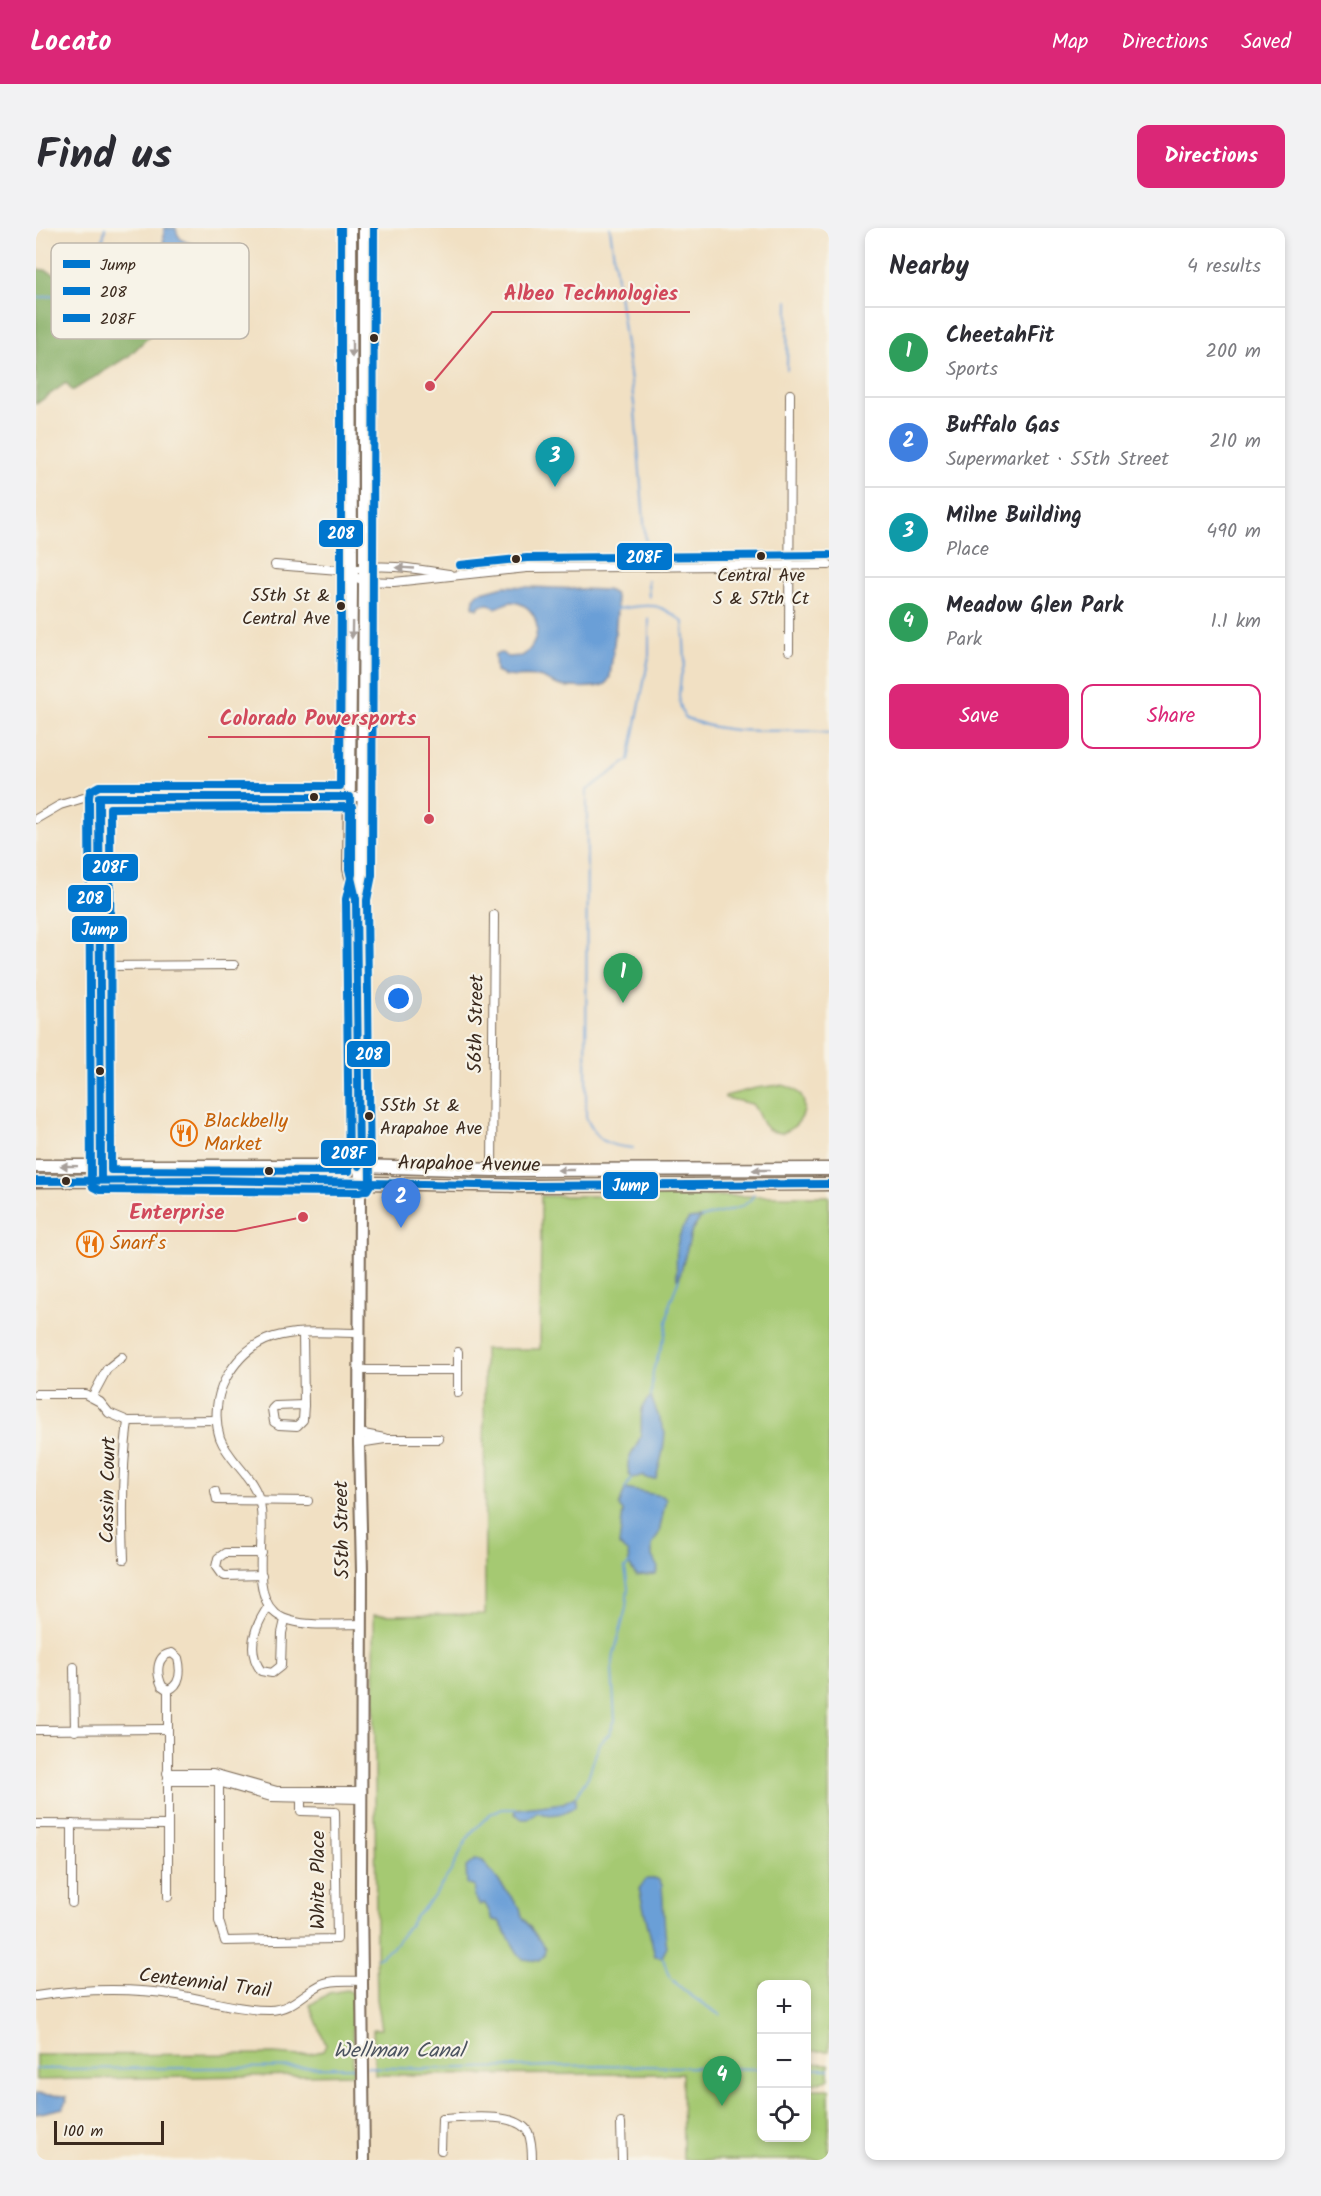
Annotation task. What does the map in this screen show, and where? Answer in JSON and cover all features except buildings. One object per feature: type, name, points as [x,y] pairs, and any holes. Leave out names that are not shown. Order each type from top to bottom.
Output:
[{"type":"main road","name":"55th Street","points":[[351,228],[352,571],[349,869],[356,899],[360,1182],[359,1438],[364,2160]]},
{"type":"main road","name":"55th Street","points":[[356,899],[362,874],[364,228]]},
{"type":"main road","name":"Arapahoe Avenue","points":[[36,1166],[359,1166],[492,1170],[829,1169]]},
{"type":"main road","name":"Arapahoe Avenue","points":[[36,1181],[360,1182],[536,1186],[829,1184]]},
{"type":"street","points":[[789,651],[790,394]]},
{"type":"street","points":[[275,565],[352,571],[364,568],[415,568],[457,575]]},
{"type":"street","points":[[352,571],[359,580],[394,582],[527,568],[829,565]]},
{"type":"street","points":[[36,819],[71,801],[99,797],[362,797]]},
{"type":"street","points":[[99,797],[101,1180]]},
{"type":"street","name":"56th Street","points":[[492,1170],[494,915]]},
{"type":"street","points":[[100,966],[234,965]]},
{"type":"street","points":[[360,1333],[291,1333],[265,1339],[240,1358],[223,1384],[216,1420],[226,1451],[250,1480],[260,1501],[263,1597],[268,1607],[285,1620],[318,1624],[362,1624]]},
{"type":"street","points":[[303,1333],[304,1405],[303,1420],[297,1426],[279,1425],[274,1422],[272,1409],[275,1406],[304,1405]]},
{"type":"street","points":[[458,1352],[458,1392]]},
{"type":"street","points":[[92,1397],[107,1369],[122,1357]]},
{"type":"street","points":[[360,1370],[458,1370]]},
{"type":"street","points":[[36,1394],[85,1394],[92,1397],[109,1413],[128,1421],[216,1420]]},
{"type":"street","name":"Cassin Court","points":[[124,1559],[121,1495],[128,1421]]},
{"type":"street","points":[[359,1438],[440,1439]]},
{"type":"street","points":[[215,1491],[217,1500],[308,1501]]},
{"type":"street","points":[[262,1553],[225,1553],[218,1558],[216,1567],[225,1576],[262,1575]]},
{"type":"street","points":[[268,1607],[256,1626],[254,1641],[255,1660],[261,1671],[272,1673],[281,1666],[282,1633],[285,1620]]},
{"type":"street","points":[[172,1653],[178,1658],[179,1676],[172,1689],[168,1690],[159,1681],[159,1664],[164,1655],[172,1653]]},
{"type":"street","points":[[74,1667],[75,1731]]},
{"type":"street","points":[[168,1690],[168,1897]]},
{"type":"street","points":[[36,1731],[167,1729]]},
{"type":"street","points":[[167,1777],[219,1778],[301,1795],[362,1795]]},
{"type":"street","name":"White Place","points":[[219,1778],[219,1921],[225,1941],[336,1939],[335,1812],[301,1811],[301,1795]]},
{"type":"street","points":[[36,1824],[167,1825]]},
{"type":"street","points":[[72,1824],[72,1903]]},
{"type":"street","name":"Centennial Trail","points":[[36,1996],[85,1991],[139,1992],[176,1995],[271,2010],[290,2006],[322,1984],[339,1981],[363,1982]]},
{"type":"street","points":[[441,2150],[442,2119],[501,2118],[520,2124],[528,2132],[532,2146],[532,2160]]},
{"type":"street","points":[[621,2123],[622,2160]]},
{"type":"green space","points":[[36,269],[51,272],[51,339],[146,339],[129,356],[72,391],[66,383],[36,404]]},
{"type":"green space","points":[[780,1085],[798,1093],[803,1099],[804,1107],[799,1122],[782,1133],[774,1132],[765,1126],[752,1104],[725,1098],[725,1096],[756,1088]]},
{"type":"green space","points":[[541,1196],[829,1196],[829,2051],[811,2051],[811,1980],[757,1980],[757,2142],[811,2142],[811,2089],[829,2089],[829,2160],[683,2160],[682,2074],[375,2075],[373,2029],[382,2029],[377,1999],[376,1949],[374,1615],[485,1614],[484,1349],[540,1349]]},
{"type":"green space","points":[[347,1990],[352,1993],[353,2074],[36,2080],[36,2055],[274,2054],[300,2056],[323,2051],[326,2045],[310,2005],[329,1993]]},
{"type":"green space","points":[[811,2063],[829,2064],[829,2079],[811,2085]]},
{"type":"water","points":[[164,228],[176,228],[179,237],[189,243],[163,243]]},
{"type":"water","points":[[504,586],[606,590],[614,594],[617,600],[616,621],[610,677],[606,684],[588,687],[566,686],[540,678],[511,677],[496,672],[495,654],[502,653],[508,657],[522,656],[534,642],[537,625],[530,610],[513,602],[495,608],[489,604],[480,605],[478,609],[473,606],[478,593]]},
{"type":"water","points":[[701,1218],[692,1230],[679,1279],[677,1279],[677,1247],[681,1232],[689,1219]]},
{"type":"water","points":[[651,1397],[665,1433],[663,1451],[656,1479],[644,1476],[631,1478],[628,1466],[630,1456],[640,1437],[642,1410],[646,1401]]},
{"type":"water","points":[[625,1489],[662,1496],[666,1499],[659,1533],[652,1545],[652,1556],[658,1568],[656,1574],[636,1576],[629,1564],[628,1553],[619,1545],[623,1511],[619,1506]]},
{"type":"water","points":[[576,1796],[575,1806],[562,1813],[537,1812],[528,1819],[522,1819],[514,1813],[516,1809],[563,1803]]},
{"type":"water","points":[[476,1859],[483,1861],[520,1908],[522,1916],[545,1948],[544,1956],[539,1961],[520,1957],[499,1921],[493,1920],[486,1905],[484,1903],[480,1905],[474,1896],[475,1887],[467,1884],[466,1867]]},
{"type":"water","points":[[646,1879],[658,1879],[662,1885],[667,1947],[662,1957],[655,1956],[639,1889]]},
{"type":"water","points":[[36,2094],[66,2096],[67,2101],[63,2108],[36,2114]]},
{"type":"waterway","points":[[102,243],[105,228]]},
{"type":"waterway","points":[[610,228],[635,411],[647,558]]},
{"type":"waterway","points":[[36,298],[51,296]]},
{"type":"waterway","points":[[787,369],[788,301]]},
{"type":"waterway","points":[[648,580],[649,597]]},
{"type":"waterway","points":[[616,609],[637,606],[659,607],[683,622],[685,662],[679,695],[684,717],[701,724],[737,730],[829,733]]},
{"type":"waterway","points":[[633,1148],[616,1146],[604,1141],[594,1132],[586,1117],[587,790],[629,760],[649,656],[649,618]]},
{"type":"waterway","points":[[701,1218],[739,1207],[751,1200],[754,1194]]},
{"type":"waterway","points":[[651,1397],[653,1371],[665,1336],[670,1303],[679,1279]]},
{"type":"waterway","points":[[625,1489],[631,1478]]},
{"type":"waterway","points":[[576,1796],[588,1777],[599,1744],[609,1734],[615,1720],[612,1669],[626,1608],[628,1588],[625,1568],[629,1564]]},
{"type":"waterway","points":[[377,1958],[392,1948],[431,1900],[451,1871],[467,1839],[476,1828],[490,1814],[502,1809],[516,1809]]},
{"type":"waterway","points":[[662,1957],[668,1973],[676,1984],[720,2015]]},
{"type":"waterway","name":"Wellman Canal","points":[[366,2067],[421,2069],[601,2065],[757,2069]]},
{"type":"waterway","name":"Wellman Canal","points":[[36,2069],[360,2067]]},
{"type":"waterway","name":"Wellman Canal","points":[[811,2069],[829,2069]]},
{"type":"transit line","name":"208","points":[[341,228],[340,786],[99,786],[90,791],[91,1180],[93,1187],[99,1190],[360,1192],[367,1190],[370,1185],[367,900],[372,875],[374,228]]},
{"type":"transit line","name":"208F","points":[[460,565],[527,558],[829,555]]},
{"type":"transit line","name":"Jump","points":[[101,1180],[99,797],[350,797],[349,869],[356,899],[359,1166]]},
{"type":"transit line","name":"208F","points":[[352,807],[352,874],[346,899],[349,1171],[111,1170],[110,808],[352,807]]},
{"type":"transit line","name":"Jump","points":[[36,1181],[209,1180],[526,1186],[829,1184]]},
{"type":"place","name":"Albeo Technologies","points":[[430,386]]},
{"type":"place","name":"Milne Building","points":[[555,487]]},
{"type":"place","name":"Central Ave S & 57th Ct","points":[[761,556]]},
{"type":"place","name":"55th St & Central Ave","points":[[341,606]]},
{"type":"place","name":"Colorado Powersports","points":[[429,819]]},
{"type":"place","name":"CheetahFit","points":[[623,1003]]},
{"type":"place","name":"55th St & Arapahoe Ave","points":[[369,1116]]},
{"type":"place","name":"Blackbelly Market","points":[[184,1133]]},
{"type":"place","name":"Enterprise","points":[[303,1217]]},
{"type":"place","name":"Buffalo Gas","points":[[401,1228]]},
{"type":"place","name":"Snarf's","points":[[90,1244]]},
{"type":"place","name":"Meadow Glen Park","points":[[722,2106]]}]
